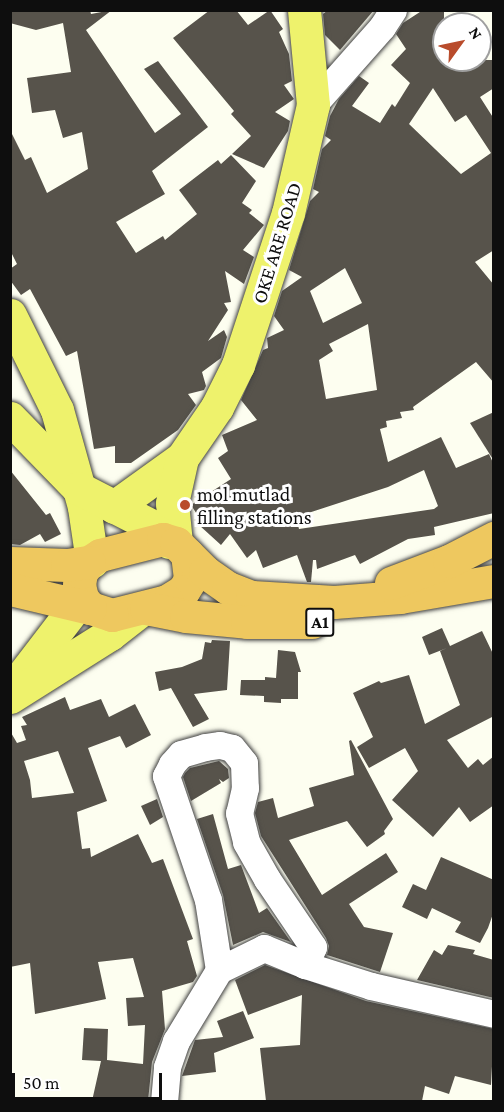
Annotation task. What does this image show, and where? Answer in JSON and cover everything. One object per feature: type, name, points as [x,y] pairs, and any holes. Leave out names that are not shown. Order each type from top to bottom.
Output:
[{"type":"highway","name":"A1","points":[[327,609],[449,561],[494,538]]},
{"type":"highway","points":[[10,589],[83,604],[112,615],[144,609],[167,601],[183,591],[190,580],[177,546],[163,540],[146,542],[100,555],[90,561],[81,572],[79,585],[83,604]]},
{"type":"highway","name":"A1","points":[[177,546],[205,572],[228,588],[252,597],[390,618],[494,603]]},
{"type":"highway","points":[[10,563],[67,565],[90,561]]},
{"type":"highway","name":"A1","points":[[144,609],[247,622],[494,581]]},
{"type":"main road","name":"OKE ARE ROAD","points":[[114,507],[182,458],[218,407],[238,365],[288,213],[313,105],[304,10]]},
{"type":"main road","points":[[10,315],[57,410],[91,544],[90,561]]},
{"type":"main road","points":[[10,418],[78,488],[156,528],[177,546]]},
{"type":"main road","name":"OKE ARE ROAD","points":[[177,546],[172,503],[182,458]]},
{"type":"main road","points":[[10,692],[83,604]]},
{"type":"main road","points":[[10,697],[110,634],[144,609]]},
{"type":"street","points":[[313,105],[382,27],[393,10]]},
{"type":"street","points":[[219,970],[208,900],[166,776],[172,764],[181,754],[220,745],[232,748],[244,763],[245,788],[238,813],[246,842],[267,879],[314,947],[305,965]]},
{"type":"street","points":[[164,1101],[167,1067],[176,1041],[219,970],[264,948],[305,965],[371,986],[494,1014]]},
{"type":"building","points":[[10,10],[90,10],[91,14],[112,10],[86,30],[155,133],[181,114],[144,69],[158,61],[208,127],[152,171],[165,194],[116,222],[136,253],[163,236],[165,240],[197,214],[179,190],[218,160],[221,164],[231,155],[256,181],[242,203],[252,210],[249,213],[264,225],[243,250],[254,257],[244,284],[225,271],[231,302],[224,303],[228,310],[208,341],[224,330],[227,337],[221,358],[202,372],[206,386],[204,390],[188,394],[196,405],[178,430],[131,463],[115,463],[115,446],[94,449],[77,351],[66,356],[30,289],[21,295],[10,280],[10,269],[17,264],[10,250],[10,130],[25,160],[31,157],[47,193],[88,169],[82,132],[63,138],[55,110],[32,113],[27,78],[71,72],[63,23],[36,30],[10,23]]},
{"type":"building","points":[[210,10],[236,10],[248,25],[270,10],[283,29],[279,32],[289,54],[292,81],[284,85],[294,99],[275,112],[290,121],[288,131],[264,168],[232,154],[251,136],[231,114],[234,111],[173,38]]},
{"type":"building","points":[[328,10],[374,10],[340,50],[325,35],[323,14]]},
{"type":"building","points":[[423,10],[444,10],[444,12],[432,12],[432,72],[492,72],[492,60],[494,60],[494,88],[480,97],[494,119],[494,250],[475,262],[494,285],[494,383],[476,362],[413,407],[414,410],[400,412],[402,418],[386,421],[387,427],[380,429],[388,462],[441,437],[456,468],[489,454],[494,465],[494,513],[434,527],[435,535],[408,539],[360,564],[355,555],[317,569],[316,560],[313,560],[311,582],[307,582],[297,555],[263,568],[256,550],[247,558],[230,534],[221,545],[199,525],[202,522],[191,505],[231,479],[218,458],[228,451],[222,435],[257,420],[241,400],[263,350],[268,348],[267,338],[284,330],[274,316],[282,291],[302,277],[289,270],[310,201],[319,192],[313,189],[322,149],[331,140],[325,136],[330,116],[339,99],[359,76],[369,83],[352,106],[380,123],[392,104],[395,107],[410,83],[391,65],[406,49],[396,34],[403,23]],"holes":[[[433,88],[455,122],[466,115],[491,153],[461,174],[409,124]],[[345,268],[362,303],[323,323],[310,291]],[[368,324],[377,390],[326,399],[319,360],[333,351],[329,344]],[[424,470],[438,506],[434,509],[299,529],[296,517],[388,487]]]},
{"type":"building","points":[[494,412],[494,461],[470,423]]},
{"type":"building","points":[[10,470],[46,515],[50,513],[61,534],[45,542],[40,534],[20,545],[10,544]]},
{"type":"building","points":[[442,628],[450,646],[482,631],[494,656],[494,716],[447,740],[468,768],[478,759],[483,765],[494,756],[494,805],[470,822],[459,807],[433,837],[392,800],[418,771],[405,748],[369,768],[357,747],[373,737],[353,693],[379,681],[381,683],[409,675],[425,724],[460,705],[440,651],[447,648],[429,655],[422,637]]},
{"type":"building","points":[[212,640],[230,641],[227,690],[194,694],[209,719],[193,727],[171,688],[159,691],[155,672],[182,667],[202,659],[205,642],[211,643]]},
{"type":"building","points":[[278,650],[295,652],[301,672],[298,672],[298,699],[281,699],[281,703],[264,702],[264,696],[240,695],[241,680],[276,678]]},
{"type":"building","points":[[65,697],[70,710],[101,699],[109,717],[135,704],[151,735],[126,748],[120,736],[88,748],[107,801],[77,812],[82,849],[90,848],[91,857],[138,834],[152,863],[163,859],[193,939],[187,941],[197,976],[193,982],[162,991],[165,1029],[152,1062],[148,1101],[92,1101],[101,1061],[82,1060],[84,1028],[108,1029],[107,1060],[143,1064],[145,1025],[128,1026],[126,998],[144,997],[133,958],[98,962],[106,999],[35,1014],[30,963],[10,967],[10,731],[17,743],[26,740],[21,726],[27,725],[22,717]],"holes":[[[58,751],[74,793],[32,798],[30,780],[24,761]]]},
{"type":"building","points":[[351,740],[393,819],[384,831],[385,834],[367,847],[347,821],[289,840],[322,895],[386,853],[398,872],[349,904],[364,927],[393,933],[380,972],[327,955],[329,946],[326,938],[261,836],[255,813],[258,802],[273,798],[278,818],[314,806],[309,788],[354,775],[349,741]]},
{"type":"building","points":[[219,761],[228,769],[229,778],[223,782],[219,779],[221,783],[191,801],[183,777],[185,773],[190,768]]},
{"type":"building","points":[[157,799],[163,817],[150,825],[141,806]]},
{"type":"building","points":[[213,814],[228,869],[241,865],[259,913],[267,908],[291,942],[263,932],[233,945],[223,895],[197,819]]},
{"type":"building","points":[[441,857],[494,880],[494,911],[480,943],[455,932],[461,922],[432,908],[427,919],[402,907],[413,884],[426,890]]},
{"type":"building","points":[[448,945],[475,950],[473,954],[494,960],[494,998],[417,980],[434,950],[442,955]]},
{"type":"building","points":[[265,965],[366,1001],[494,1029],[491,1085],[455,1076],[449,1094],[425,1086],[422,1101],[266,1101],[260,1048],[300,1045],[302,995],[248,1015],[235,980]]},
{"type":"building","points":[[243,1011],[254,1038],[214,1053],[216,1072],[182,1076],[195,1040],[223,1037],[217,1021]]},
{"type":"place","name":"mol mutlad filling stations","points":[[185,505]]}]
